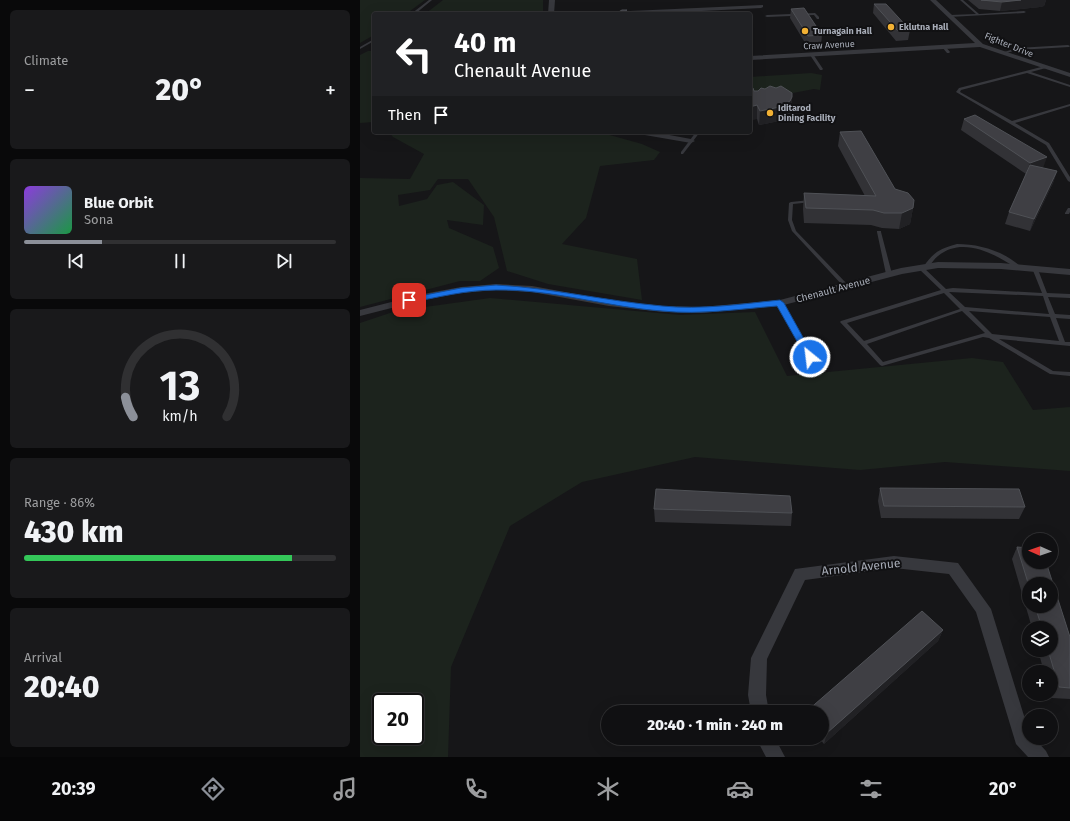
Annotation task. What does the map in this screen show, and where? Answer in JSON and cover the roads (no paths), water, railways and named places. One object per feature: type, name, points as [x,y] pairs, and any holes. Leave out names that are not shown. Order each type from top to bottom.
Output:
[{"type":"street","points":[[551,12],[552,0]]},
{"type":"street","name":"Fighter Drive","points":[[933,0],[982,45],[1070,75]]},
{"type":"street","points":[[646,12],[762,6]]},
{"type":"street","name":"Craw Avenue","points":[[752,58],[946,50],[982,45]]},
{"type":"street","points":[[651,134],[691,141]]},
{"type":"street","name":"Chenault Avenue","points":[[360,313],[423,297],[461,290],[496,288],[532,289],[609,303],[663,309],[701,310],[780,303],[889,274],[938,265],[1018,267],[1070,272]]},
{"type":"street","name":"Arnold Avenue","points":[[759,705],[757,695],[759,658],[800,574],[894,562],[953,568],[983,609],[1022,738],[1040,757]]},
{"type":"street","points":[[769,745],[776,757]]},
{"type":"lane","points":[[416,12],[431,0]]},
{"type":"lane","points":[[961,0],[978,14]]},
{"type":"lane","points":[[950,16],[1024,12]]},
{"type":"lane","points":[[767,16],[815,14],[818,18]]},
{"type":"lane","points":[[360,48],[372,41]]},
{"type":"lane","points":[[1003,53],[1017,49],[1068,46]]},
{"type":"lane","points":[[812,55],[821,69]]},
{"type":"lane","points":[[1045,67],[960,89],[958,92],[1048,144],[1070,181]]},
{"type":"lane","points":[[1028,72],[1070,86]]},
{"type":"lane","points":[[1011,123],[1070,105]]},
{"type":"lane","points":[[682,153],[696,134]]},
{"type":"lane","points":[[818,201],[791,203],[790,220],[794,231],[846,286]]},
{"type":"lane","points":[[879,232],[889,274]]},
{"type":"lane","points":[[1018,267],[1003,256],[985,249],[971,246],[952,246],[937,252],[923,267],[991,336],[1052,372],[1070,374]]},
{"type":"lane","points":[[1035,268],[1063,344]]},
{"type":"lane","points":[[1070,296],[1045,293],[945,291],[843,322],[882,364],[983,335],[1070,344]]},
{"type":"lane","points":[[780,303],[810,357]]},
{"type":"lane","points":[[863,343],[964,309],[1070,317]]},
{"type":"place","name":"Eklutna Hall","points":[[891,27]]},
{"type":"place","name":"Turnagain Hall","points":[[805,31]]},
{"type":"place","name":"Iditarod Dining Facility","points":[[770,113]]}]
